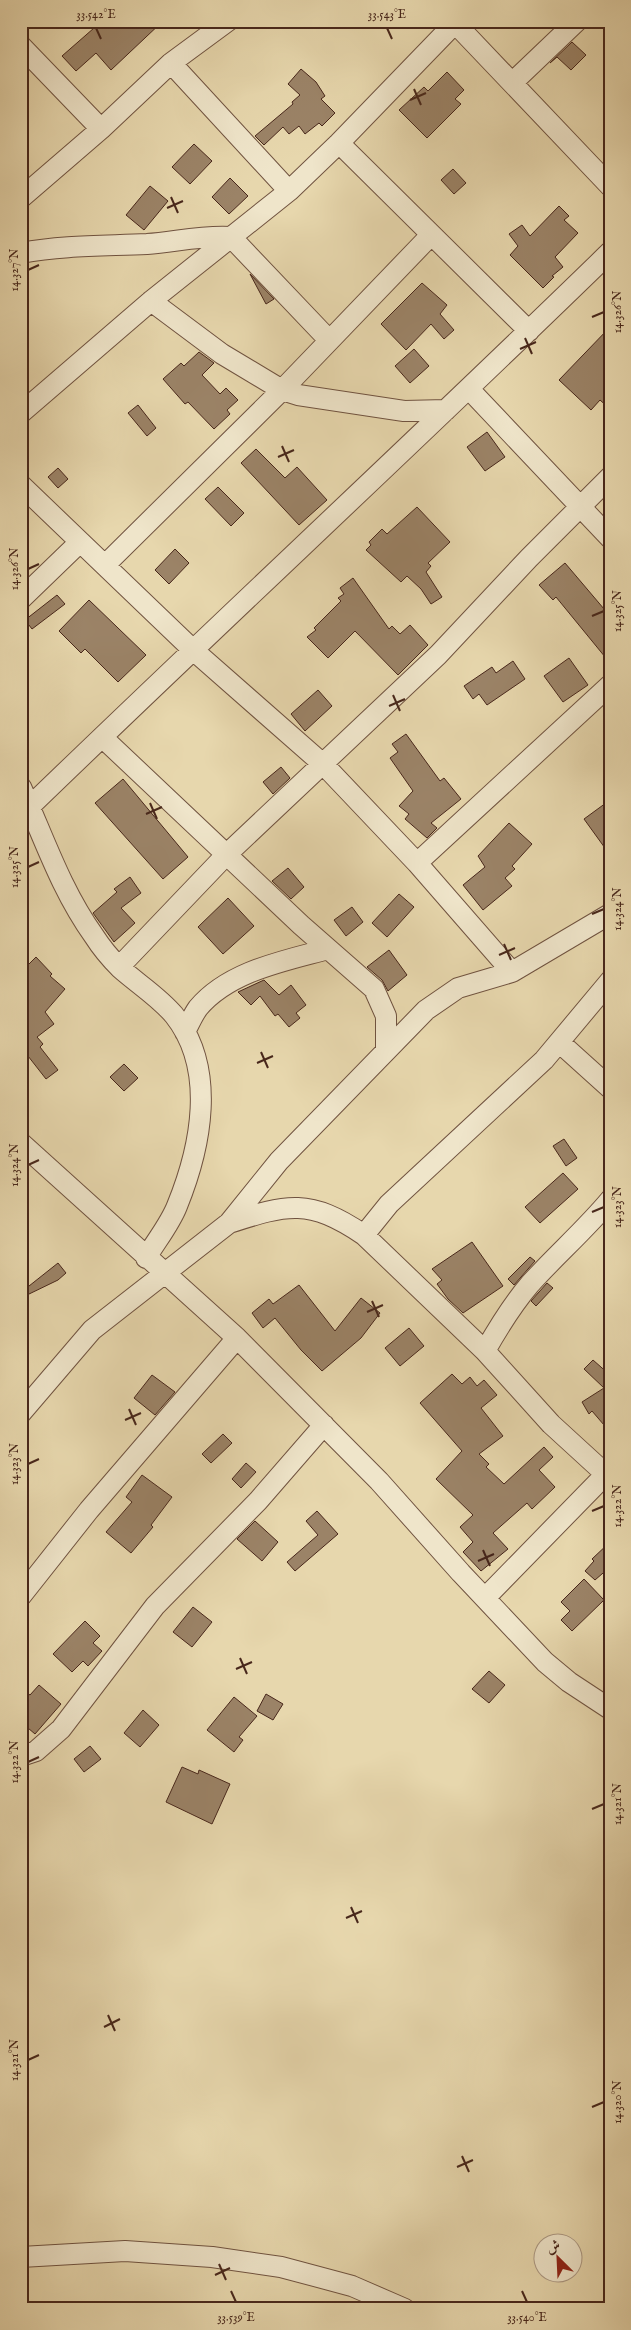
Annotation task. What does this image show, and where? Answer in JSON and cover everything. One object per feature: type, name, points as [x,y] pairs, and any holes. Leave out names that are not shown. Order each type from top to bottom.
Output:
[{"type":"street","points":[[512,83],[577,21]]},
{"type":"street","points":[[21,413],[151,301],[289,191],[455,22],[610,186]]},
{"type":"street","points":[[21,198],[101,129],[171,63],[222,23]]},
{"type":"street","points":[[21,46],[101,129]]},
{"type":"street","points":[[171,63],[289,191]]},
{"type":"street","points":[[338,143],[529,331]]},
{"type":"street","points":[[105,566],[282,390],[328,339],[431,235]]},
{"type":"street","points":[[21,253],[53,247],[149,244],[212,236],[231,237],[328,339]]},
{"type":"street","points":[[26,811],[192,649],[469,389],[610,252]]},
{"type":"street","points":[[151,301],[222,354],[282,390],[298,395],[404,411],[446,410]]},
{"type":"street","points":[[469,389],[610,538]]},
{"type":"street","points":[[119,967],[226,855],[324,765],[438,655],[529,558],[610,477]]},
{"type":"street","points":[[21,485],[192,649],[324,765],[416,863],[512,972]]},
{"type":"street","points":[[21,598],[80,542]]},
{"type":"street","points":[[416,863],[610,685]]},
{"type":"street","points":[[102,736],[226,855],[374,989],[386,1016],[386,1050]]},
{"type":"street","points":[[21,787],[26,811],[78,913],[95,938],[119,967],[173,1014],[185,1032],[198,1064],[202,1108],[191,1163],[176,1208],[146,1258]]},
{"type":"street","points":[[21,1413],[92,1330],[162,1273],[229,1223],[279,1161],[426,1010],[458,988],[512,972],[610,914]]},
{"type":"street","points":[[185,1032],[198,1008],[229,983],[264,967],[328,949]]},
{"type":"street","points":[[364,1235],[389,1204],[544,1060],[610,981]]},
{"type":"street","points":[[559,1042],[610,1088]]},
{"type":"street","points":[[21,1143],[162,1273],[236,1338],[324,1425],[545,1662],[570,1682],[610,1709]]},
{"type":"street","points":[[485,1351],[504,1319],[530,1284],[610,1200]]},
{"type":"street","points":[[229,1223],[274,1209],[306,1208],[342,1220],[364,1235],[485,1351],[551,1424],[608,1474],[485,1598]]},
{"type":"street","points":[[21,1596],[89,1510],[236,1338]]},
{"type":"street","points":[[21,1756],[36,1751],[61,1729],[155,1606],[258,1501],[324,1425]]},
{"type":"street","points":[[21,2257],[124,2250],[212,2257],[281,2267],[352,2286],[405,2309]]},
{"type":"building","points":[[102,21],[163,21],[111,70],[96,53],[76,71],[62,56]]},
{"type":"building","points":[[572,42],[586,55],[571,70],[557,57],[550,63]]},
{"type":"building","points":[[301,69],[316,82],[325,96],[321,99],[335,113],[322,126],[319,123],[305,134],[299,126],[289,134],[283,127],[264,145],[255,136],[293,104],[292,102],[300,95],[288,84]]},
{"type":"building","points":[[447,72],[464,90],[455,99],[461,104],[427,138],[399,110],[424,87],[428,91]]},
{"type":"building","points":[[194,144],[212,161],[190,184],[172,167]]},
{"type":"building","points":[[453,169],[466,183],[454,194],[441,180]]},
{"type":"building","points":[[230,178],[248,196],[229,214],[212,197]]},
{"type":"building","points":[[150,186],[168,201],[144,230],[126,215]]},
{"type":"building","points":[[559,206],[569,216],[564,220],[578,233],[555,257],[563,267],[552,276],[554,277],[543,288],[510,255],[518,246],[509,234],[522,225],[530,236]]},
{"type":"building","points":[[250,274],[274,299],[266,304]]},
{"type":"building","points":[[422,283],[447,305],[440,314],[454,330],[444,339],[431,324],[406,350],[381,324]]},
{"type":"building","points":[[610,327],[610,409],[600,400],[591,410],[559,380]]},
{"type":"building","points":[[414,349],[429,366],[410,383],[395,366]]},
{"type":"building","points":[[199,352],[214,363],[202,375],[220,394],[226,388],[238,400],[227,410],[230,414],[214,429],[188,402],[185,404],[163,379],[181,363],[184,366]]},
{"type":"building","points":[[138,405],[156,428],[147,436],[128,413]]},
{"type":"building","points":[[487,432],[505,457],[485,471],[467,447]]},
{"type":"building","points":[[256,449],[285,478],[297,467],[327,500],[299,525],[241,463]]},
{"type":"building","points":[[58,468],[68,479],[58,488],[48,477]]},
{"type":"building","points":[[218,487],[244,513],[231,526],[205,499]]},
{"type":"building","points":[[417,507],[450,542],[428,563],[431,566],[426,572],[442,597],[431,604],[421,589],[407,576],[401,582],[366,550],[371,545],[369,542],[382,529],[387,534]]},
{"type":"building","points":[[175,549],[189,563],[169,584],[155,570]]},
{"type":"building","points":[[565,563],[610,616],[610,663],[556,597],[553,600],[539,585]]},
{"type":"building","points":[[353,578],[389,629],[392,626],[400,634],[410,625],[428,645],[398,675],[355,631],[328,658],[307,637],[316,630],[314,628],[341,601],[338,598],[344,594],[340,588]]},
{"type":"building","points":[[57,595],[65,604],[32,629],[25,620]]},
{"type":"building","points":[[89,600],[146,655],[118,682],[85,649],[81,653],[59,631]]},
{"type":"building","points":[[569,658],[588,685],[563,702],[544,676]]},
{"type":"building","points":[[513,661],[525,679],[487,705],[479,694],[473,699],[464,686],[492,667],[496,673]]},
{"type":"building","points":[[318,690],[332,706],[305,731],[291,714]]},
{"type":"building","points":[[406,734],[440,781],[444,778],[461,799],[431,823],[437,828],[427,838],[405,819],[409,814],[399,806],[413,791],[390,758],[398,752],[392,744]]},
{"type":"building","points":[[281,767],[290,778],[273,794],[263,782]]},
{"type":"building","points":[[123,779],[188,857],[163,879],[95,803]]},
{"type":"building","points":[[610,800],[610,855],[584,819]]},
{"type":"building","points":[[509,823],[532,844],[512,866],[515,869],[505,878],[512,886],[483,910],[463,885],[485,867],[478,856]]},
{"type":"building","points":[[288,868],[304,887],[291,899],[272,881]]},
{"type":"building","points":[[130,877],[141,893],[121,908],[135,923],[114,942],[93,913],[117,892],[114,889]]},
{"type":"building","points":[[399,894],[414,907],[387,937],[372,923]]},
{"type":"building","points":[[228,898],[254,926],[223,954],[198,927]]},
{"type":"building","points":[[352,907],[363,922],[346,936],[334,920]]},
{"type":"building","points":[[389,950],[407,975],[388,991],[382,980],[367,967]]},
{"type":"building","points":[[36,957],[52,974],[50,976],[65,989],[45,1012],[54,1024],[37,1037],[43,1044],[40,1047],[58,1070],[46,1079],[28,1056],[21,1061],[21,972]]},
{"type":"building","points":[[264,980],[279,995],[291,985],[306,1005],[296,1013],[300,1018],[289,1027],[278,1014],[275,1016],[260,996],[251,1005],[238,992]]},
{"type":"building","points":[[124,1064],[138,1078],[124,1091],[110,1077]]},
{"type":"building","points":[[564,1139],[577,1158],[566,1166],[553,1146]]},
{"type":"building","points":[[563,1173],[578,1189],[540,1223],[525,1207]]},
{"type":"building","points":[[472,1242],[503,1286],[463,1313],[448,1299],[437,1284],[442,1280],[432,1269]]},
{"type":"building","points":[[530,1257],[535,1261],[514,1285],[508,1279]]},
{"type":"building","points":[[58,1263],[66,1273],[58,1280],[27,1295],[24,1290]]},
{"type":"building","points":[[547,1283],[553,1288],[536,1306],[531,1301]]},
{"type":"building","points":[[299,1285],[335,1331],[361,1298],[380,1313],[361,1338],[322,1371],[301,1350],[275,1318],[263,1328],[252,1313],[269,1299],[273,1304]]},
{"type":"building","points":[[409,1328],[424,1346],[400,1366],[385,1348]]},
{"type":"building","points":[[593,1360],[610,1375],[610,1432],[592,1411],[589,1414],[582,1402],[604,1388],[584,1369]]},
{"type":"building","points":[[452,1374],[462,1384],[470,1377],[477,1386],[484,1380],[497,1395],[481,1408],[503,1436],[479,1454],[489,1464],[486,1467],[504,1484],[544,1447],[553,1457],[539,1470],[555,1487],[532,1509],[527,1503],[493,1533],[508,1549],[481,1571],[463,1552],[473,1542],[460,1527],[473,1515],[436,1479],[462,1451],[420,1403]]},
{"type":"building","points":[[152,1375],[175,1392],[155,1415],[134,1398]]},
{"type":"building","points":[[223,1434],[232,1443],[211,1463],[202,1454]]},
{"type":"building","points":[[246,1463],[256,1472],[241,1488],[232,1479]]},
{"type":"building","points":[[142,1475],[172,1497],[151,1525],[153,1527],[131,1553],[106,1532],[132,1502],[126,1497]]},
{"type":"building","points":[[317,1511],[338,1534],[295,1571],[287,1562],[318,1535],[306,1521]]},
{"type":"building","points":[[255,1521],[278,1542],[262,1561],[237,1539]]},
{"type":"building","points":[[610,1542],[610,1567],[595,1580],[585,1571],[594,1561],[592,1559]]},
{"type":"building","points":[[584,1579],[604,1600],[572,1631],[561,1620],[570,1611],[561,1602]]},
{"type":"building","points":[[193,1607],[212,1622],[192,1647],[173,1632]]},
{"type":"building","points":[[85,1621],[100,1636],[93,1643],[102,1651],[88,1666],[83,1661],[72,1672],[53,1654]]},
{"type":"building","points":[[489,1671],[505,1685],[489,1703],[472,1689]]},
{"type":"building","points":[[39,1685],[61,1704],[35,1734],[21,1722],[21,1689],[30,1695]]},
{"type":"building","points":[[266,1694],[283,1704],[273,1720],[257,1711]]},
{"type":"building","points":[[234,1697],[257,1716],[239,1737],[243,1740],[234,1752],[207,1730]]},
{"type":"building","points":[[143,1710],[159,1725],[140,1747],[124,1733]]},
{"type":"building","points":[[90,1746],[101,1759],[84,1772],[74,1759]]},
{"type":"building","points":[[182,1767],[198,1774],[199,1770],[230,1784],[212,1824],[166,1802]]}]
